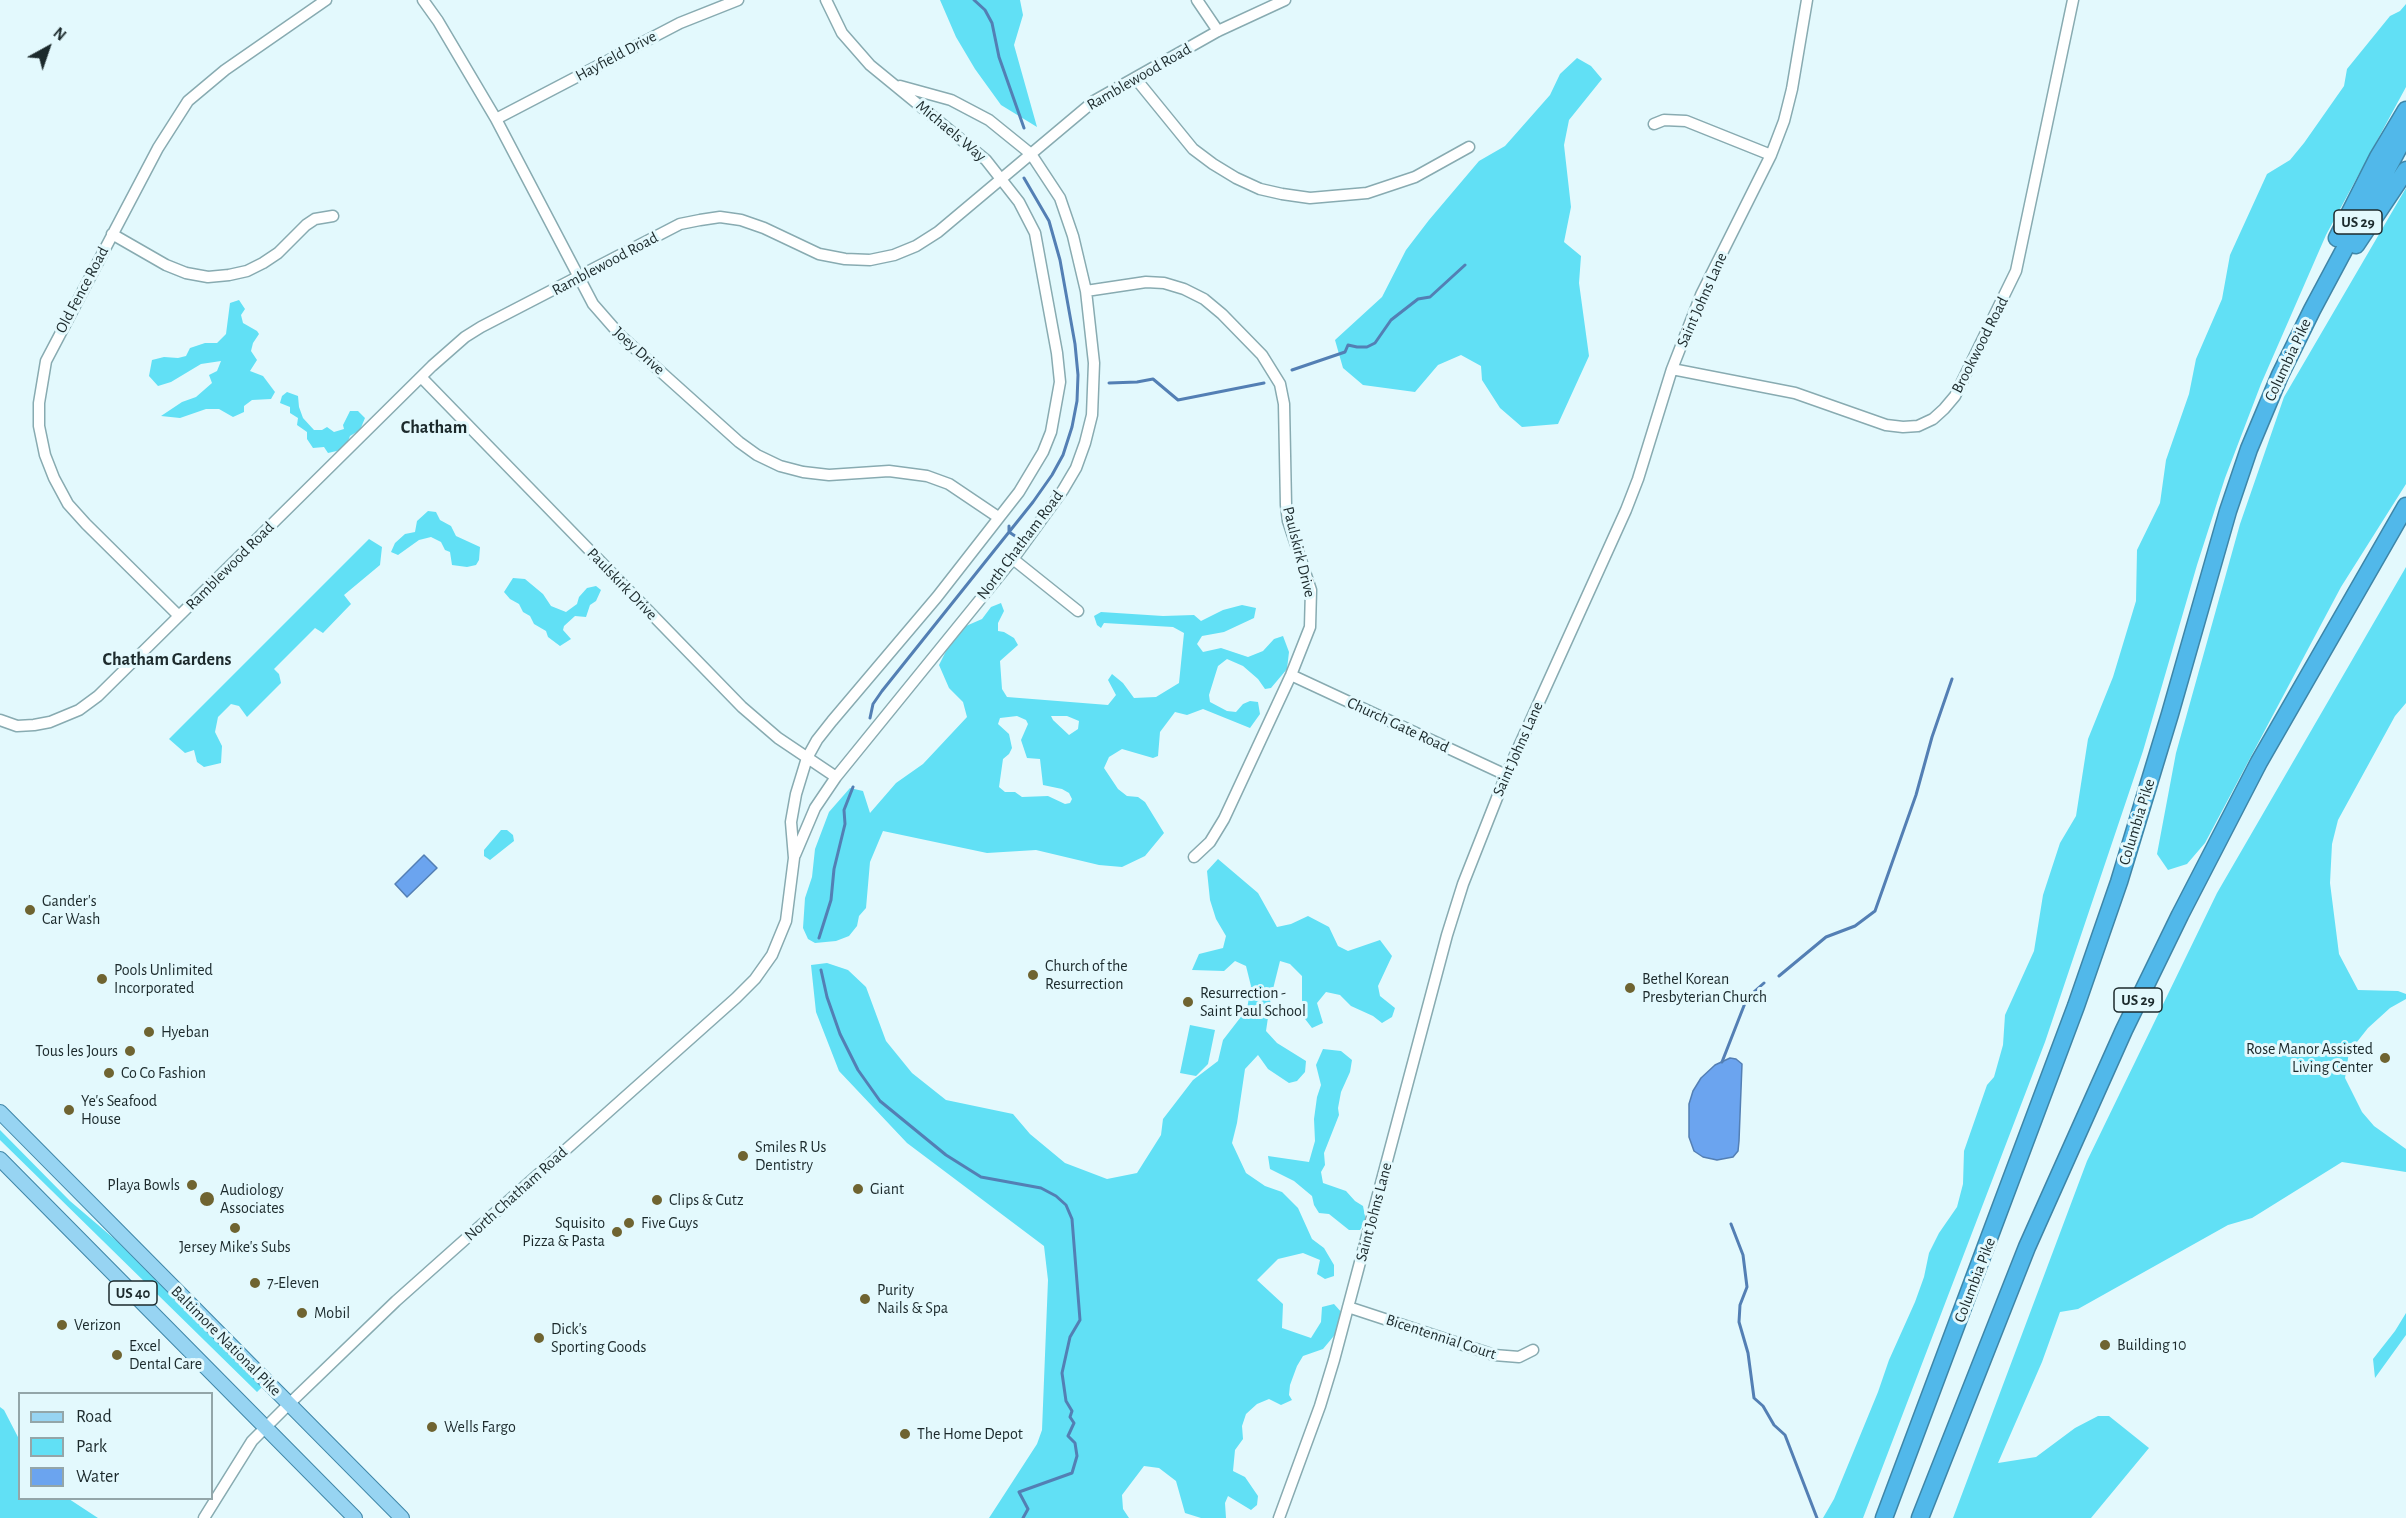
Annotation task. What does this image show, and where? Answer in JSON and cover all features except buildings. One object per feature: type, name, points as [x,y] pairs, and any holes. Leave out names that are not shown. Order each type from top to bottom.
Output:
[{"type":"highway","points":[[2280,375],[2305,307],[2351,208],[2406,110]]},
{"type":"highway","name":"Columbia Pike","points":[[1884,1518],[2032,1129],[2119,882],[2228,511],[2249,449],[2280,375],[2312,310],[2406,134]]},
{"type":"highway","points":[[2312,310],[2406,171]]},
{"type":"highway","name":"Columbia Pike","points":[[1920,1518],[2031,1237],[2119,1041],[2180,915],[2259,762],[2406,506]]},
{"type":"highway","points":[[1926,1518],[1942,1458]]},
{"type":"main road","name":"Baltimore National Pike","points":[[0,1112],[402,1518]]},
{"type":"main road","name":"Baltimore National Pike","points":[[0,1160],[355,1518]]},
{"type":"street","name":"Old Fence Road","points":[[180,616],[68,504],[54,478],[45,455],[39,426],[39,403],[46,361],[160,144],[188,101],[225,70],[326,0]]},
{"type":"street","name":"Joey Drive","points":[[423,0],[438,21],[496,119],[593,304],[607,322],[739,442],[780,466],[821,474],[853,475],[889,471],[927,476],[960,490],[998,517]]},
{"type":"street","name":"Hayfield Drive","points":[[496,119],[680,22],[738,0]]},
{"type":"street","name":"Michaels Way","points":[[826,0],[842,33],[857,52],[883,76],[967,142],[1003,179]]},
{"type":"street","points":[[1197,0],[1218,32]]},
{"type":"street","name":"Ramblewood Road","points":[[0,720],[17,726],[34,726],[66,717],[98,696],[421,377],[446,353],[481,327],[680,224],[720,217],[741,220],[764,228],[819,254],[870,260],[894,255],[916,246],[938,232],[1094,101],[1218,32],[1285,0]]},
{"type":"street","name":"Saint Johns Lane","points":[[1279,1518],[1320,1406],[1447,935],[1479,840],[1626,510],[1644,461],[1672,369],[1701,295],[1771,155],[1785,121],[1807,0]]},
{"type":"street","name":"Brookwood Road","points":[[1672,369],[1795,393],[1886,425],[1903,428],[1918,426],[1933,419],[1944,410],[1955,396],[2016,271],[2073,0]]},
{"type":"street","points":[[1136,79],[1193,149],[1236,178],[1260,189],[1282,194],[1310,198],[1367,193],[1415,177],[1469,147]]},
{"type":"street","name":"Michaels Way","points":[[897,85],[951,100],[968,108],[989,120],[1031,154]]},
{"type":"street","points":[[1654,124],[1664,120],[1686,121],[1771,155]]},
{"type":"street","name":"North Chatham Road","points":[[794,858],[815,808],[836,777],[1013,559],[1063,490],[1076,468],[1085,443],[1092,414],[1095,386],[1086,291],[1068,217],[1060,198],[1031,154]]},
{"type":"street","name":"North Chatham Road","points":[[204,1518],[252,1441],[289,1404],[396,1301],[729,1005],[755,979],[772,955],[780,938],[789,904],[794,858],[791,822],[796,794],[807,758],[832,721],[937,597],[1019,492],[1043,452],[1051,432],[1060,382],[1058,352],[1035,232],[1019,202],[1003,179]]},
{"type":"street","points":[[112,234],[166,265],[186,273],[208,277],[247,271],[278,253],[315,219],[333,216]]},
{"type":"street","name":"Paulskirk Drive","points":[[1086,291],[1146,282],[1164,283],[1184,289],[1204,299],[1263,355],[1280,384],[1284,404],[1288,521],[1311,590],[1310,627],[1291,675],[1224,819],[1210,842],[1194,857]]},
{"type":"street","name":"Paulskirk Drive","points":[[421,377],[742,707],[771,733],[836,777]]},
{"type":"street","points":[[1013,559],[1078,611]]},
{"type":"street","name":"Church Gate Road","points":[[1291,675],[1506,775]]},
{"type":"street","name":"Bicentennial Court","points":[[1348,1307],[1494,1355],[1519,1356],[1533,1350]]},
{"type":"green space","points":[[940,0],[1020,0],[1023,15],[1014,45],[1037,127],[1001,105],[975,69],[956,37]]},
{"type":"green space","points":[[2406,4],[2406,87],[2326,235],[2261,384],[2225,478],[2143,751],[2045,1042],[1863,1518],[1823,1518],[1834,1499],[1889,1360],[1915,1302],[1929,1253],[1939,1233],[1957,1207],[1963,1184],[1964,1151],[1987,1085],[1994,1077],[2003,1045],[2005,1015],[2034,951],[2043,895],[2060,843],[2076,816],[2088,739],[2113,677],[2136,601],[2137,550],[2160,503],[2166,460],[2189,394],[2196,359],[2222,299],[2230,255],[2267,174],[2290,160],[2304,143],[2344,86],[2347,69],[2390,16],[2400,11]]},
{"type":"green space","points":[[1577,58],[1591,66],[1602,79],[1569,120],[1564,145],[1571,207],[1564,242],[1581,256],[1579,283],[1589,356],[1558,424],[1522,427],[1500,408],[1482,380],[1481,366],[1461,355],[1438,365],[1415,392],[1363,385],[1343,368],[1335,340],[1382,297],[1406,250],[1429,220],[1479,161],[1505,146],[1550,95],[1560,74]]},
{"type":"green space","points":[[2406,188],[2406,484],[2341,587],[2205,843],[2187,864],[2168,870],[2157,854],[2176,753],[2240,524],[2284,397]]},
{"type":"green space","points":[[239,300],[245,309],[241,315],[243,323],[259,334],[251,351],[257,360],[250,371],[263,376],[275,392],[271,399],[252,400],[244,406],[244,412],[233,417],[219,409],[206,409],[180,418],[161,416],[182,402],[196,397],[212,383],[209,375],[217,371],[221,361],[201,364],[171,382],[158,386],[149,376],[152,360],[186,356],[190,348],[205,343],[217,343],[226,334],[230,303]]},
{"type":"green space","points":[[287,392],[298,396],[303,418],[314,430],[327,427],[334,432],[344,429],[343,425],[350,411],[358,411],[365,418],[360,430],[350,436],[345,449],[328,453],[324,447],[313,448],[307,439],[307,432],[297,425],[298,418],[290,413],[290,407],[280,403],[282,396]]},
{"type":"green space","points":[[428,511],[436,512],[440,520],[451,526],[456,536],[480,547],[479,560],[476,565],[467,567],[452,565],[450,552],[445,550],[441,542],[431,537],[419,540],[398,555],[391,552],[395,543],[405,534],[415,532],[417,521]]},
{"type":"green space","points":[[369,539],[382,547],[380,565],[344,595],[351,604],[323,633],[315,628],[274,669],[279,674],[281,683],[247,717],[239,706],[231,704],[218,717],[215,732],[222,746],[221,763],[204,767],[197,762],[194,750],[185,753],[169,739]]},
{"type":"green space","points":[[2406,567],[2406,703],[2395,716],[2338,820],[2332,844],[2330,883],[2339,954],[2358,990],[2398,991],[2406,994],[2406,999],[2390,1008],[2368,1028],[2349,1052],[2345,1078],[2362,1112],[2374,1126],[2406,1149],[2406,1172],[2342,1162],[2252,1218],[2228,1225],[2078,1309],[2060,1312],[2042,1362],[1998,1463],[2036,1457],[2075,1428],[2098,1416],[2109,1416],[2149,1448],[2091,1518],[1953,1518],[2087,1161],[2217,893]]},
{"type":"green space","points":[[513,578],[525,579],[543,594],[551,606],[566,612],[577,604],[579,597],[587,588],[596,586],[601,590],[596,601],[590,605],[586,617],[575,616],[564,626],[563,630],[571,639],[560,646],[548,637],[546,631],[534,624],[519,604],[504,592]]},
{"type":"green space","points":[[1001,603],[1004,611],[998,623],[998,631],[1014,638],[1018,645],[1000,661],[1002,689],[1007,697],[1108,705],[1116,695],[1108,680],[1112,674],[1123,683],[1134,698],[1156,697],[1179,683],[1184,633],[1173,627],[1104,623],[1101,628],[1097,625],[1094,616],[1101,612],[1163,616],[1194,615],[1201,621],[1223,610],[1242,605],[1256,608],[1254,618],[1224,632],[1202,636],[1197,644],[1203,652],[1221,648],[1248,657],[1263,651],[1274,639],[1283,636],[1289,652],[1287,669],[1271,688],[1265,689],[1258,679],[1243,666],[1227,659],[1218,666],[1209,695],[1210,702],[1227,711],[1236,712],[1243,704],[1250,701],[1258,702],[1260,714],[1250,728],[1203,709],[1187,715],[1175,712],[1160,732],[1158,756],[1153,758],[1122,749],[1109,757],[1104,768],[1118,789],[1127,796],[1138,797],[1145,802],[1164,833],[1145,856],[1122,867],[1099,865],[1036,850],[987,853],[883,831],[870,862],[866,908],[859,916],[857,926],[849,936],[836,941],[815,943],[808,939],[803,928],[805,898],[812,877],[815,849],[829,812],[850,788],[863,791],[870,813],[896,783],[923,764],[967,717],[963,702],[949,688],[939,665],[950,643],[966,626],[982,619],[991,607]],"holes":[[[1017,716],[1026,720],[1028,724],[1021,740],[1027,758],[1040,759],[1043,785],[1069,793],[1072,799],[1070,803],[1065,804],[1048,796],[1022,797],[1015,792],[1005,792],[999,787],[1003,759],[1012,748],[1009,734],[998,724],[1000,718]],[[1051,716],[1067,716],[1079,721],[1078,729],[1069,735]]]},
{"type":"green space","points":[[501,830],[507,830],[513,835],[514,841],[490,860],[484,856],[484,850]]},
{"type":"green space","points":[[1218,859],[1258,893],[1277,927],[1291,924],[1308,916],[1329,927],[1338,946],[1348,951],[1380,940],[1392,956],[1378,986],[1380,996],[1395,1008],[1392,1017],[1382,1023],[1373,1016],[1351,1006],[1340,995],[1326,992],[1317,1003],[1323,1023],[1312,1028],[1302,1015],[1302,976],[1290,964],[1280,961],[1266,1031],[1277,1043],[1306,1061],[1305,1072],[1297,1081],[1289,1083],[1268,1069],[1258,1055],[1245,1069],[1232,1143],[1246,1173],[1265,1186],[1282,1192],[1298,1208],[1312,1239],[1324,1248],[1334,1265],[1334,1276],[1325,1279],[1317,1274],[1320,1260],[1303,1253],[1278,1259],[1257,1280],[1283,1304],[1282,1328],[1311,1338],[1321,1322],[1322,1307],[1334,1304],[1343,1314],[1338,1331],[1323,1349],[1303,1356],[1290,1385],[1289,1395],[1292,1400],[1281,1405],[1269,1399],[1257,1404],[1246,1414],[1242,1426],[1243,1439],[1235,1450],[1233,1471],[1245,1477],[1258,1496],[1257,1505],[1251,1510],[1228,1496],[1225,1503],[1226,1518],[1201,1518],[1185,1513],[1176,1481],[1159,1468],[1144,1466],[1122,1495],[1123,1509],[1129,1518],[989,1518],[1037,1444],[1042,1430],[1048,1280],[1044,1246],[907,1143],[839,1071],[816,1012],[811,965],[827,963],[848,970],[866,987],[886,1041],[912,1073],[946,1100],[1013,1114],[1030,1134],[1065,1163],[1107,1179],[1137,1173],[1161,1135],[1163,1119],[1193,1080],[1218,1061],[1223,1040],[1247,1009],[1251,986],[1246,966],[1235,961],[1224,971],[1192,970],[1199,954],[1223,948],[1226,936],[1216,919],[1210,900],[1207,871]]},
{"type":"green space","points":[[1190,1025],[1215,1030],[1208,1064],[1196,1076],[1180,1073]]},
{"type":"green space","points":[[1323,1049],[1341,1051],[1352,1060],[1350,1072],[1341,1092],[1339,1115],[1324,1153],[1325,1165],[1321,1172],[1323,1183],[1346,1191],[1363,1206],[1366,1221],[1360,1230],[1349,1230],[1329,1214],[1319,1213],[1312,1196],[1294,1181],[1270,1169],[1268,1156],[1309,1162],[1315,1141],[1314,1119],[1321,1085],[1316,1065]]},
{"type":"green space","points":[[0,1130],[70,1201],[118,1242],[262,1387],[257,1392],[0,1140]]},
{"type":"green space","points":[[2406,1313],[2406,1335],[2375,1378],[2373,1359]]},
{"type":"green space","points":[[0,1407],[4,1410],[18,1437],[18,1500],[71,1500],[98,1518],[0,1518]]},
{"type":"water","points":[[424,855],[437,868],[407,897],[395,884]]},
{"type":"water","points":[[1730,1058],[1742,1064],[1738,1151],[1733,1157],[1717,1160],[1703,1157],[1694,1151],[1689,1137],[1689,1104],[1693,1091],[1701,1078],[1715,1065]]},
{"type":"waterway","points":[[974,0],[985,10],[992,23],[999,57],[1024,128]]},
{"type":"waterway","points":[[870,718],[873,704],[882,691],[1052,475],[1063,455],[1072,427],[1077,401],[1078,375],[1075,344],[1060,260],[1049,221],[1024,178]]},
{"type":"waterway","points":[[1292,370],[1345,352],[1348,345],[1367,347],[1375,343],[1391,320],[1418,299],[1430,297],[1465,265]]},
{"type":"waterway","points":[[1109,383],[1153,379],[1178,400],[1264,383]]},
{"type":"waterway","points":[[1009,526],[1009,532],[1015,536]]},
{"type":"waterway","points":[[1779,976],[1826,937],[1855,926],[1875,911],[1916,795],[1932,737],[1952,679]]},
{"type":"waterway","points":[[819,938],[831,900],[834,869],[845,824],[844,810],[853,787]]},
{"type":"waterway","points":[[821,970],[827,997],[840,1034],[858,1070],[880,1101],[946,1155],[981,1177],[1041,1188],[1056,1196],[1066,1205],[1072,1219],[1080,1320],[1070,1337],[1062,1373],[1066,1401],[1072,1411],[1070,1417],[1074,1423],[1068,1436],[1075,1443],[1077,1456],[1072,1473],[1019,1492],[1028,1509],[1023,1518]]},
{"type":"waterway","points":[[1722,1062],[1747,998],[1764,983]]},
{"type":"waterway","points":[[1731,1224],[1743,1255],[1747,1287],[1740,1305],[1739,1322],[1748,1353],[1754,1398],[1763,1406],[1774,1425],[1785,1435],[1817,1518]]},
{"type":"place","name":"Gander's Car Wash","points":[[30,910]]},
{"type":"place","name":"Church of the Resurrection","points":[[1033,975]]},
{"type":"place","name":"Pools Unlimited Incorporated","points":[[102,979]]},
{"type":"place","name":"Bethel Korean Presbyterian Church","points":[[1630,988]]},
{"type":"place","name":"Resurrection - Saint Paul School","points":[[1188,1002]]},
{"type":"place","name":"Hyeban","points":[[149,1032]]},
{"type":"place","name":"Tous les Jours","points":[[130,1051]]},
{"type":"place","name":"Rose Manor Assisted Living Center","points":[[2385,1058]]},
{"type":"place","name":"Co Co Fashion","points":[[109,1073]]},
{"type":"place","name":"Ye's Seafood House","points":[[69,1110]]},
{"type":"place","name":"Smiles R Us Dentistry","points":[[743,1156]]},
{"type":"place","name":"Playa Bowls","points":[[192,1185]]},
{"type":"place","name":"Giant","points":[[858,1189]]},
{"type":"place","name":"Audiology Associates","points":[[207,1199]]},
{"type":"place","name":"Clips & Cutz","points":[[657,1200]]},
{"type":"place","name":"Five Guys","points":[[629,1223]]},
{"type":"place","name":"Jersey Mike's Subs","points":[[235,1228]]},
{"type":"place","name":"Squisito Pizza & Pasta","points":[[617,1232]]},
{"type":"place","name":"7-Eleven","points":[[255,1283]]},
{"type":"place","name":"Purity Nails & Spa","points":[[865,1299]]},
{"type":"place","name":"Mobil","points":[[302,1313]]},
{"type":"place","name":"Verizon","points":[[62,1325]]},
{"type":"place","name":"Dick's Sporting Goods","points":[[539,1338]]},
{"type":"place","name":"Building 10","points":[[2105,1345]]},
{"type":"place","name":"Excel Dental Care","points":[[117,1355]]},
{"type":"place","name":"Wells Fargo","points":[[432,1427]]},
{"type":"place","name":"The Home Depot","points":[[905,1434]]},
{"type":"district","name":"Chatham","points":[[434,428]]},
{"type":"district","name":"Chatham Gardens","points":[[167,660]]}]
